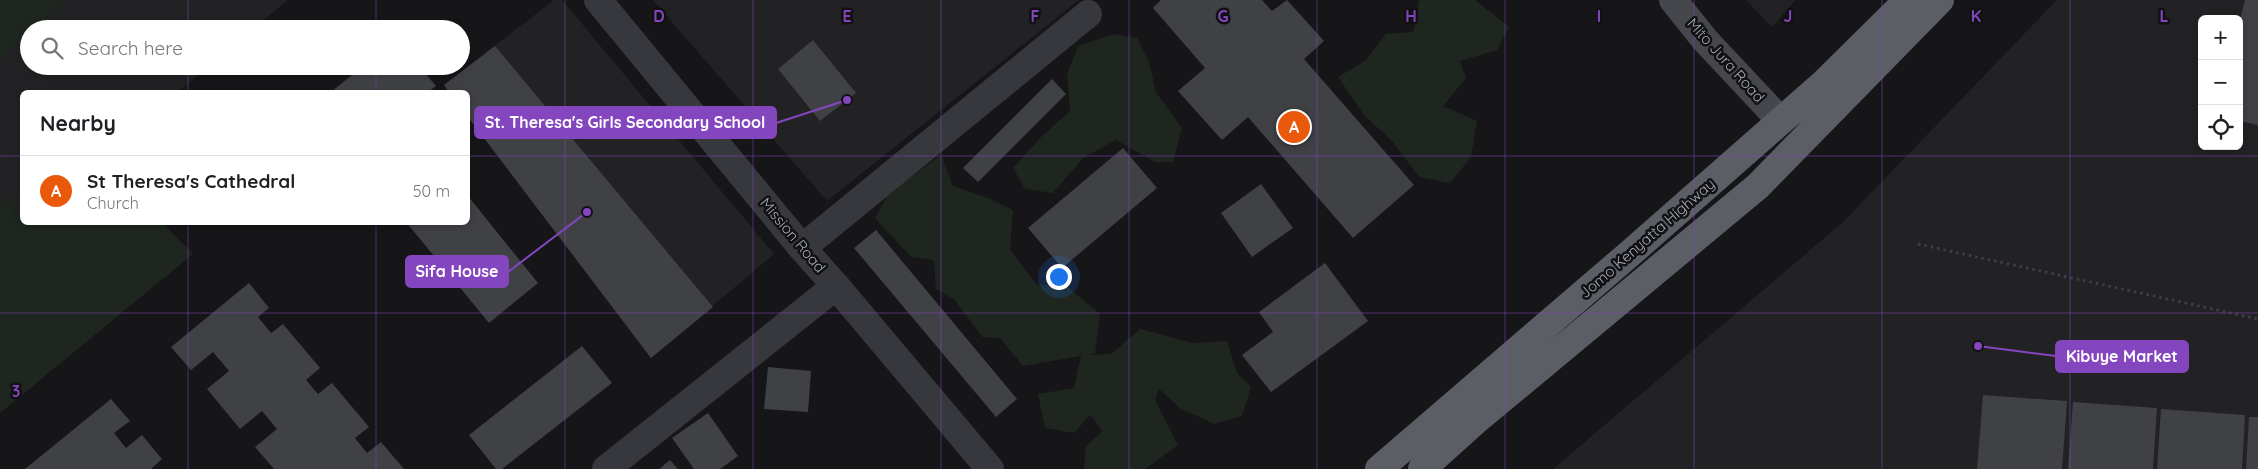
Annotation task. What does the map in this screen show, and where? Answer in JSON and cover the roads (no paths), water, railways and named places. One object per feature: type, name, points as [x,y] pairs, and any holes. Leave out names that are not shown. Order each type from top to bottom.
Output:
[{"type":"highway","name":"Jomo Kenyatta Highway","points":[[1379,469],[1628,256],[1824,83],[1908,0]]},
{"type":"highway","name":"Jomo Kenyatta Highway","points":[[1422,469],[1474,422],[1758,186],[1940,0]]},
{"type":"main road","name":"Mito Jura Road","points":[[1673,0],[1705,40],[1780,120]]},
{"type":"street","name":"Mission Road","points":[[598,0],[802,248],[990,469]]},
{"type":"street","points":[[802,248],[1088,14]]},
{"type":"street","points":[[606,469],[836,286]]},
{"type":"place","name":"St. Theresa's Girls Secondary School","points":[[847,100]]},
{"type":"place","name":"St Theresa's Cathedral","points":[[1294,127]]},
{"type":"place","name":"Sifa House","points":[[587,212]]},
{"type":"place","name":"Kibuye Market","points":[[1978,346]]}]
